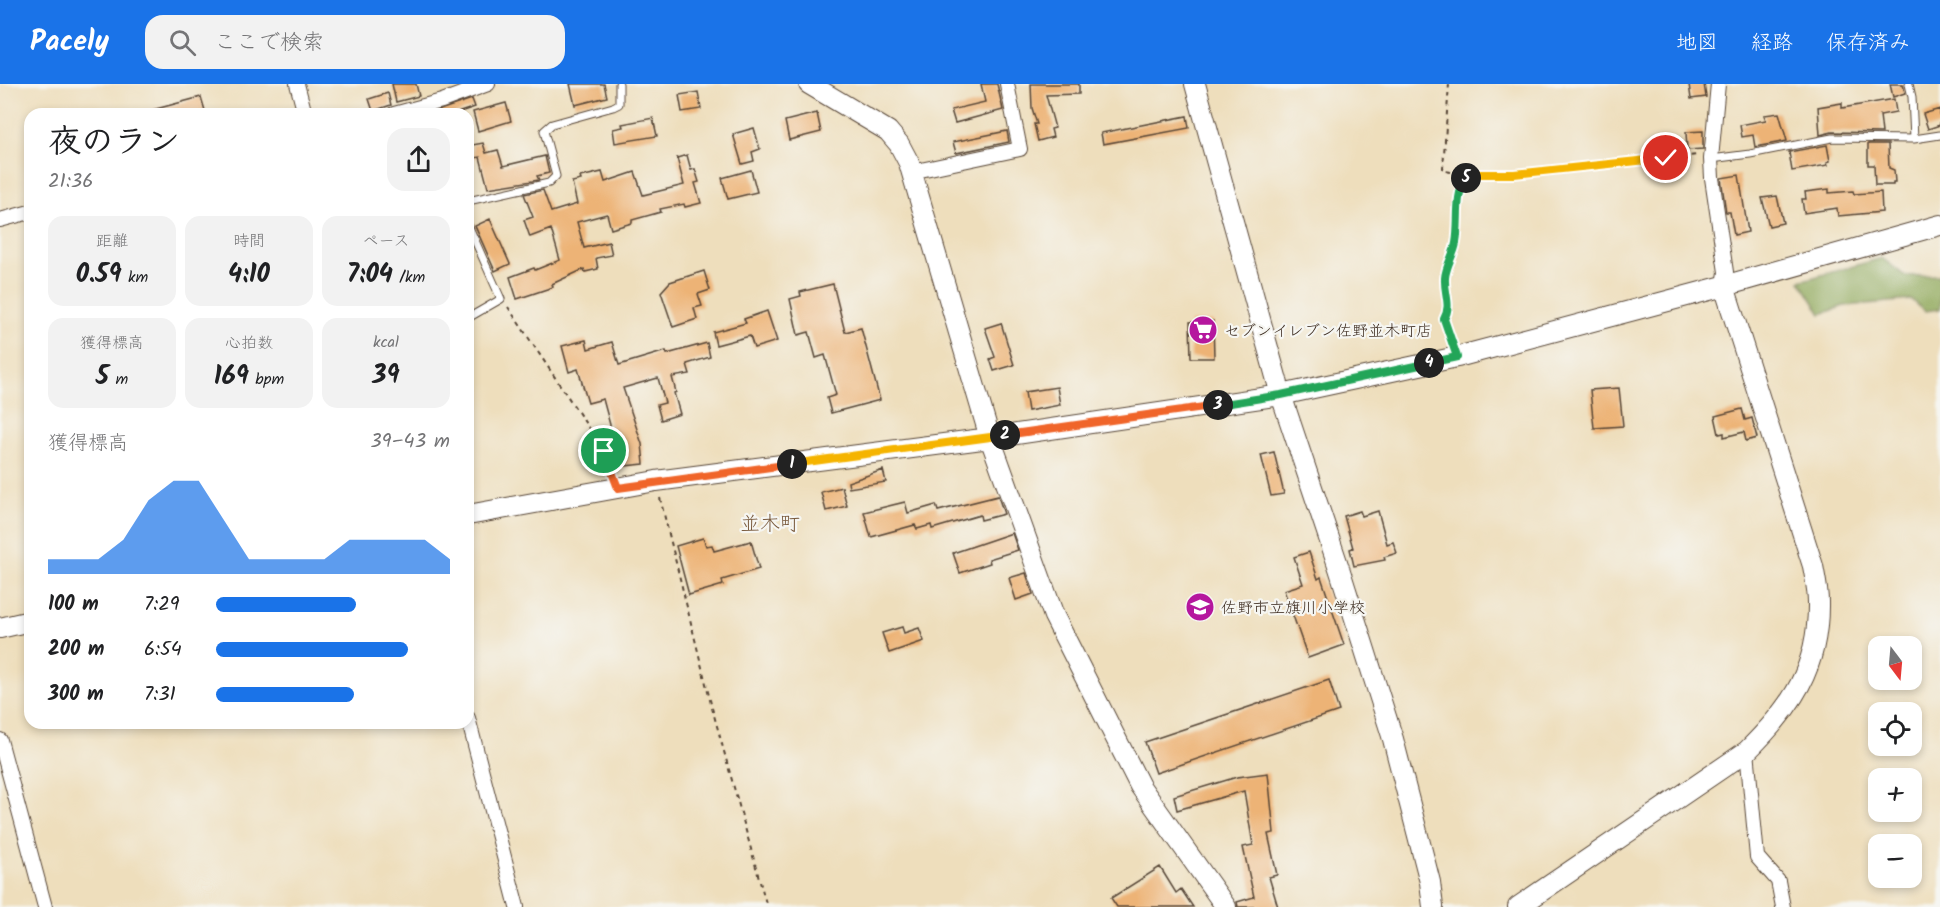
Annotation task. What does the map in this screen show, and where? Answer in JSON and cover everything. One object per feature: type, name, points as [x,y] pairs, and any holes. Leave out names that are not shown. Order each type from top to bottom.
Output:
[{"type":"street","points":[[297,84],[303,108]]},
{"type":"street","points":[[416,108],[488,84]]},
{"type":"street","points":[[809,84],[888,131],[899,144],[911,172],[990,438],[1054,616],[1140,786],[1226,907]]},
{"type":"street","points":[[911,172],[1020,149],[1007,84]]},
{"type":"street","points":[[1195,84],[1281,395],[1393,740],[1428,872],[1433,907]]},
{"type":"street","points":[[1518,907],[1747,751],[1771,727],[1795,695],[1807,670],[1817,634],[1819,600],[1809,554],[1724,286],[1726,272],[1714,195],[1711,156],[1718,84]]},
{"type":"street","points":[[0,220],[24,214]]},
{"type":"street","points":[[474,514],[656,482],[990,438],[1281,395],[1457,357],[1724,286],[1940,225]]},
{"type":"street","points":[[0,628],[24,622]]},
{"type":"street","points":[[471,729],[517,907]]},
{"type":"street","points":[[0,740],[45,907]]},
{"type":"street","points":[[1747,751],[1757,857],[1778,880],[1783,907]]},
{"type":"lane","points":[[474,200],[549,183],[556,176],[544,131],[552,124],[619,104],[619,84]]},
{"type":"lane","points":[[1909,84],[1914,113],[1914,139]]},
{"type":"lane","points":[[1711,156],[1750,154],[1832,138],[1914,139],[1940,135]]},
{"type":"lane","points":[[474,238],[501,299],[474,315]]},
{"type":"path","points":[[1449,84],[1444,171],[1469,174],[1514,174],[1711,156]]},
{"type":"path","points":[[1457,357],[1444,319],[1449,310],[1445,282],[1446,269],[1456,245],[1461,187],[1469,174]]},
{"type":"path","points":[[501,299],[506,303],[604,451],[618,488]]},
{"type":"path","points":[[656,482],[712,708],[767,907]]},
{"type":"green space","points":[[1882,258],[1905,276],[1940,275],[1940,309],[1925,311],[1911,300],[1844,306],[1821,314],[1800,281]]},
{"type":"building","points":[[392,84],[416,84],[419,96],[396,102]]},
{"type":"building","points":[[570,84],[604,84],[607,97],[575,105]]},
{"type":"building","points":[[981,84],[997,84],[1003,110],[955,123],[951,110],[985,102]]},
{"type":"building","points":[[1031,84],[1079,84],[1079,94],[1046,95],[1055,128],[1051,129],[1053,137],[1038,141],[1034,124],[1037,124],[1032,108]]},
{"type":"building","points":[[1689,84],[1704,84],[1706,97],[1691,99]]},
{"type":"building","points":[[1890,84],[1903,84],[1905,93],[1893,97]]},
{"type":"building","points":[[698,92],[701,109],[682,112],[679,95]]},
{"type":"building","points":[[388,93],[391,105],[372,108],[369,99]]},
{"type":"building","points":[[201,97],[204,108],[160,108]]},
{"type":"building","points":[[472,99],[475,107],[472,108],[446,108]]},
{"type":"building","points":[[1894,99],[1896,112],[1880,115],[1882,133],[1832,132],[1820,135],[1818,107],[1842,103],[1842,108]]},
{"type":"building","points":[[506,103],[511,121],[478,131],[474,112]]},
{"type":"building","points":[[1940,109],[1940,125],[1928,129],[1923,114]]},
{"type":"building","points":[[817,113],[821,132],[789,140],[785,121]]},
{"type":"building","points":[[1779,113],[1787,141],[1755,147],[1753,135],[1742,137],[1740,125],[1766,120],[1764,115]]},
{"type":"building","points":[[1187,116],[1189,128],[1103,144],[1101,133]]},
{"type":"building","points":[[653,118],[657,136],[615,143],[613,129],[623,127],[622,124]]},
{"type":"building","points":[[754,128],[760,149],[752,152],[754,161],[742,164],[733,134]]},
{"type":"building","points":[[1007,131],[1009,142],[956,153],[953,142]]},
{"type":"building","points":[[1703,131],[1703,149],[1687,150],[1686,132]]},
{"type":"building","points":[[483,143],[486,153],[498,150],[503,166],[545,156],[549,173],[537,176],[539,180],[488,188],[480,157],[474,158],[474,145]]},
{"type":"building","points":[[1868,144],[1888,144],[1889,168],[1894,170],[1893,185],[1875,185],[1874,165],[1868,165]]},
{"type":"building","points":[[1827,145],[1830,161],[1827,162],[1828,165],[1792,171],[1789,152]]},
{"type":"building","points":[[687,155],[691,170],[695,169],[699,182],[695,183],[701,203],[660,209],[661,212],[611,229],[607,214],[577,222],[584,248],[609,242],[612,255],[596,258],[598,269],[585,272],[584,269],[552,284],[553,287],[517,299],[510,277],[560,260],[551,229],[530,237],[524,220],[533,217],[524,194],[543,190],[551,212],[577,204],[572,182],[581,180],[580,177],[602,172],[605,182],[635,172],[643,195],[684,185],[677,158]]},
{"type":"building","points":[[751,170],[757,192],[728,199],[722,178]]},
{"type":"building","points":[[1739,175],[1748,232],[1734,235],[1730,212],[1726,212],[1721,178]]},
{"type":"building","points":[[1829,189],[1829,193],[1881,192],[1882,212],[1838,216],[1837,208],[1804,213],[1802,199],[1806,199],[1805,192]]},
{"type":"building","points":[[1777,196],[1783,223],[1769,226],[1762,198]]},
{"type":"building","points":[[490,219],[510,264],[495,271],[475,226]]},
{"type":"building","points":[[704,271],[710,290],[698,294],[702,306],[694,308],[697,319],[673,327],[661,292],[670,282]]},
{"type":"building","points":[[833,284],[845,332],[861,328],[880,400],[831,413],[827,398],[836,395],[825,355],[816,358],[809,332],[798,335],[790,299],[801,296],[800,292]]},
{"type":"building","points":[[767,311],[777,341],[754,348],[750,336],[716,345],[713,332],[746,323],[744,319]]},
{"type":"building","points":[[1213,321],[1214,358],[1191,358],[1190,322]]},
{"type":"building","points":[[1001,323],[1014,365],[994,371],[990,359],[995,357],[985,328]]},
{"type":"building","points":[[586,340],[588,349],[612,342],[619,365],[666,351],[667,354],[707,343],[710,357],[687,364],[690,374],[672,377],[680,414],[661,420],[657,405],[665,403],[658,378],[623,388],[642,444],[644,464],[615,467],[613,447],[616,447],[603,399],[588,403],[578,369],[569,372],[562,346]]},
{"type":"building","points":[[1057,387],[1060,405],[1028,411],[1025,392]]},
{"type":"building","points":[[1619,388],[1623,426],[1594,428],[1590,390]]},
{"type":"building","points":[[1742,409],[1745,420],[1752,418],[1757,438],[1746,441],[1744,432],[1724,437],[1724,433],[1719,434],[1715,416]]},
{"type":"building","points":[[1274,452],[1284,494],[1271,496],[1261,455]]},
{"type":"building","points":[[883,470],[886,482],[849,488],[848,482]]},
{"type":"building","points":[[842,487],[847,506],[826,511],[821,492]]},
{"type":"building","points":[[998,496],[1004,514],[981,520],[980,515],[932,529],[931,525],[917,529],[915,525],[871,537],[864,512],[905,502],[908,513],[936,505],[938,511]]},
{"type":"building","points":[[1360,511],[1362,516],[1378,511],[1387,544],[1393,542],[1397,553],[1384,557],[1385,560],[1354,566],[1350,549],[1353,548],[1344,516]]},
{"type":"building","points":[[1012,533],[1018,550],[989,559],[990,563],[960,573],[953,553]]},
{"type":"building","points":[[703,538],[706,546],[712,545],[714,551],[751,541],[759,569],[722,580],[723,585],[689,595],[676,546]]},
{"type":"building","points":[[1309,552],[1318,579],[1321,577],[1344,645],[1308,658],[1284,590],[1303,584],[1294,557]]},
{"type":"building","points":[[1026,573],[1033,594],[1016,600],[1009,578]]},
{"type":"building","points":[[902,627],[904,633],[919,628],[924,641],[889,653],[882,633]]},
{"type":"building","points":[[1329,680],[1339,711],[1156,773],[1145,742]]},
{"type":"building","points":[[1268,773],[1274,833],[1268,834],[1277,875],[1269,877],[1278,907],[1238,907],[1237,902],[1254,897],[1243,847],[1253,845],[1244,791],[1177,810],[1174,796],[1237,777]]},
{"type":"building","points":[[1160,867],[1176,893],[1181,889],[1193,907],[1117,907],[1111,898]]},
{"type":"place","name":"セブンイレブン佐野並木町店","points":[[1203,330]]},
{"type":"place","name":"佐野市立旗川小学校","points":[[1200,607]]},
{"type":"district","name":"並木町","points":[[770,523]]},
{"type":"route","points":[[604,451],[618,488],[671,479],[990,438],[1281,395],[1457,357],[1444,319],[1449,310],[1445,282],[1446,269],[1456,245],[1461,187],[1469,174],[1514,174],[1666,158]]}]
